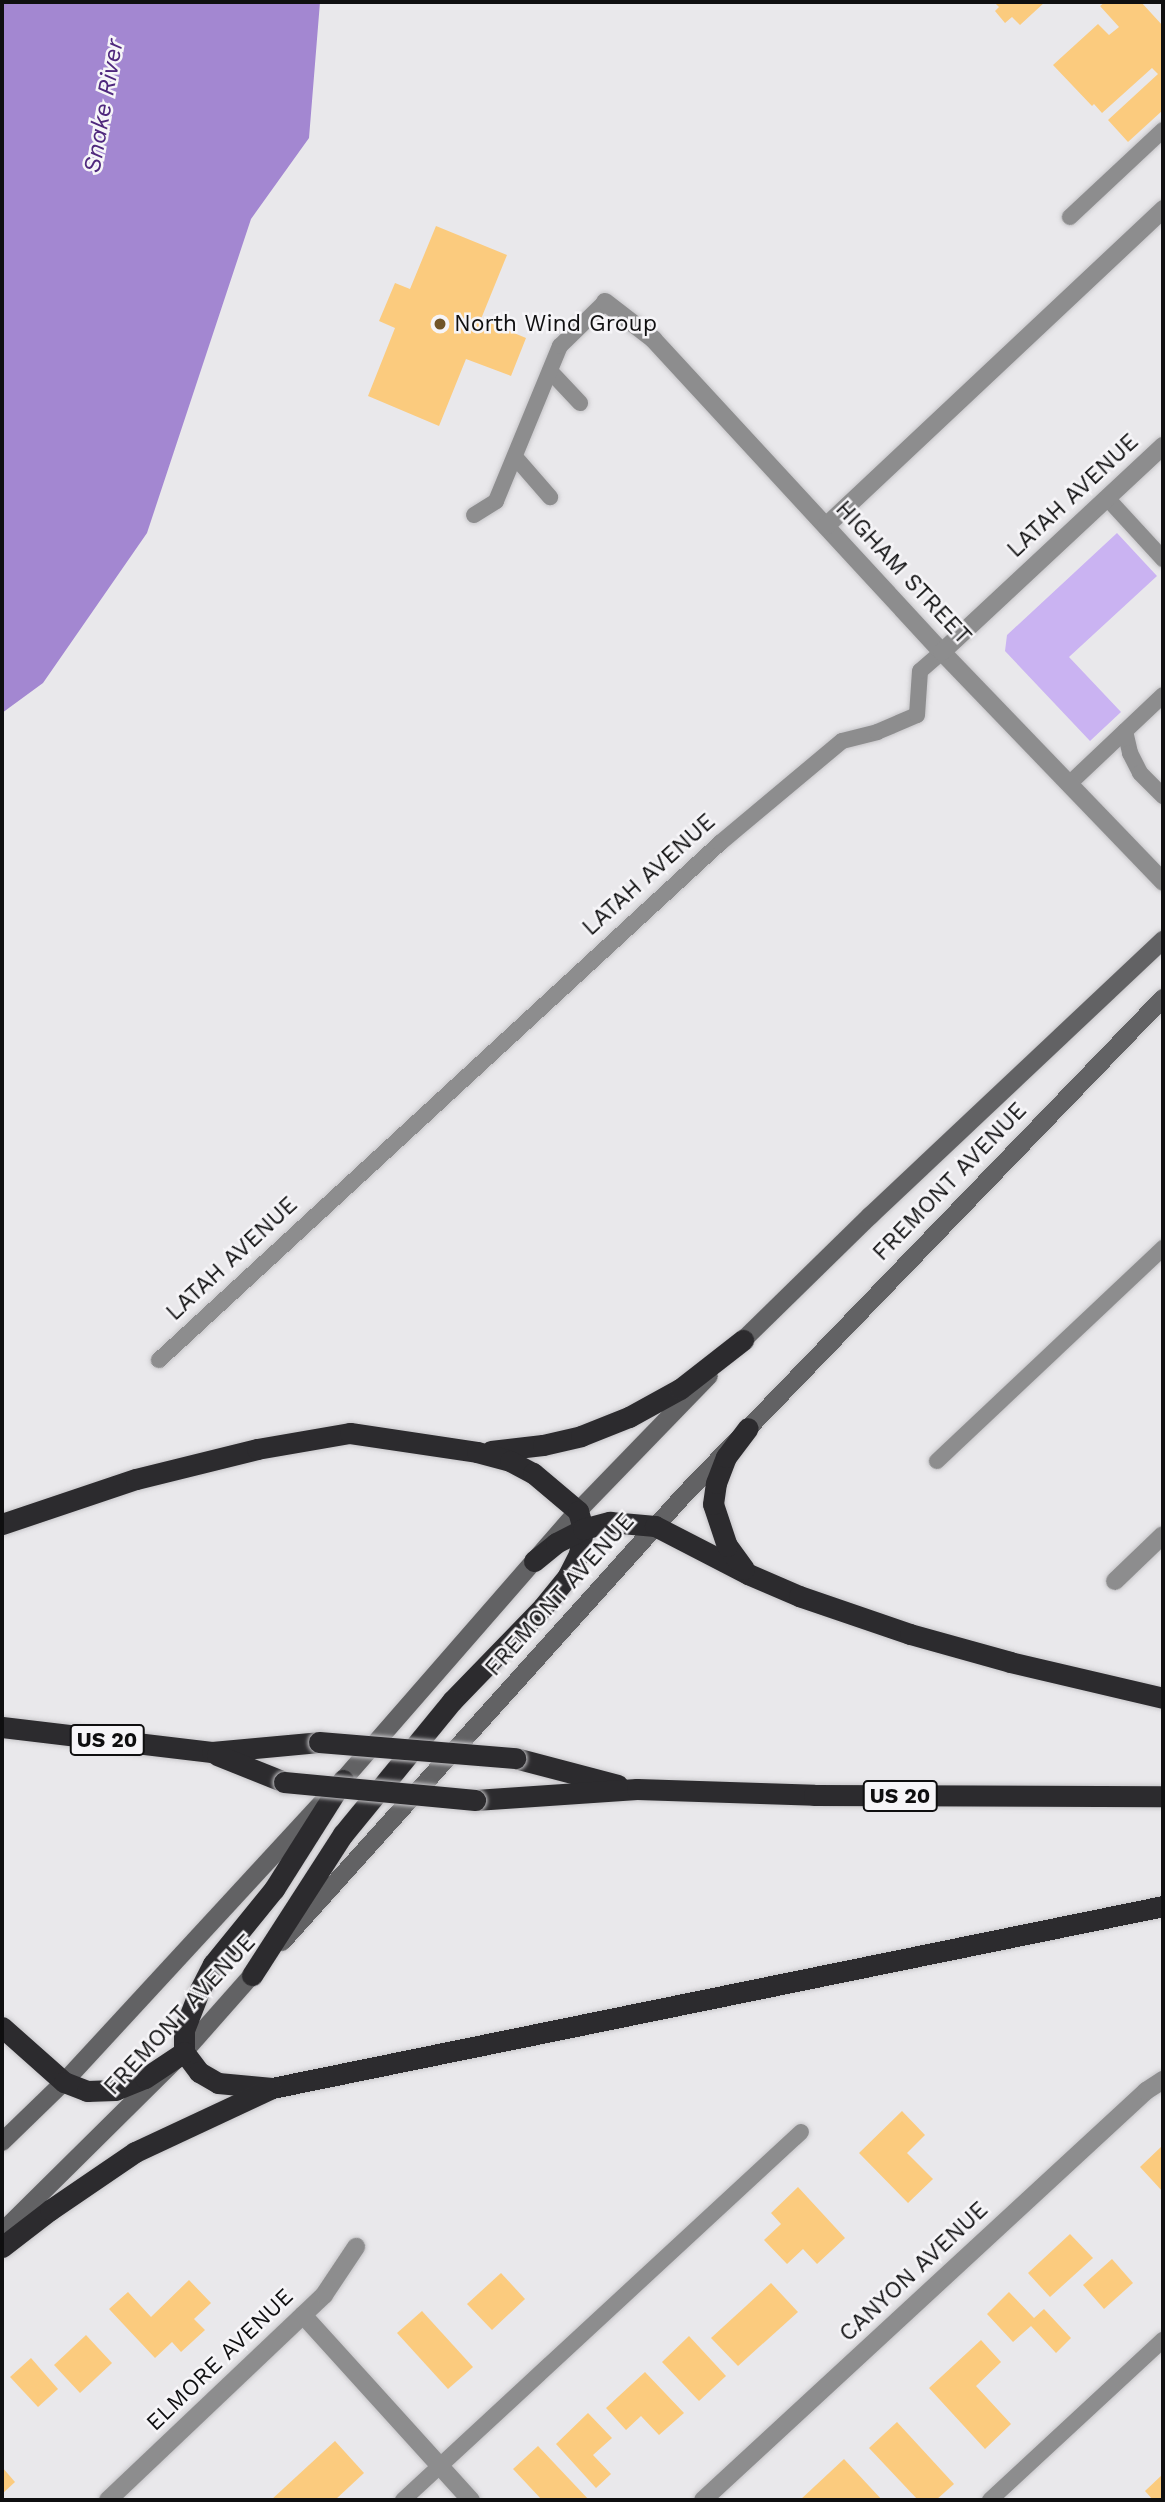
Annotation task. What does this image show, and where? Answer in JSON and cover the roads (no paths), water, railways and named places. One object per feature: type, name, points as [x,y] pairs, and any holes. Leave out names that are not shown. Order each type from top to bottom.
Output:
[{"type":"highway","points":[[477,1452],[543,1445],[581,1436],[629,1417],[680,1389],[743,1340]]},
{"type":"highway","points":[[748,1429],[726,1457],[716,1483],[713,1504],[727,1546],[748,1574]]},
{"type":"highway","points":[[2,1524],[136,1479],[257,1449],[350,1433],[477,1452],[510,1461],[533,1473],[581,1520],[655,1526],[748,1574],[799,1596],[910,1634],[1010,1662],[1163,1698]]},
{"type":"highway","points":[[534,1561],[581,1520]]},
{"type":"highway","points":[[252,1975],[343,1834],[452,1702],[542,1608],[568,1576],[579,1554],[581,1520]]},
{"type":"highway","name":"US 20","points":[[2,1727],[212,1752],[319,1742],[515,1758],[637,1790]]},
{"type":"highway","name":"US 20","points":[[212,1752],[284,1782],[475,1800],[637,1790],[842,1795],[1163,1796]]},
{"type":"highway","points":[[272,2088],[218,2083],[200,2072],[184,2052],[184,2030],[213,1964],[274,1889],[343,1780]]},
{"type":"highway","points":[[2,2247],[50,2210],[135,2152],[272,2088],[1163,1906]]},
{"type":"highway","points":[[2,2027],[64,2082],[87,2091],[115,2090],[145,2078],[184,2052]]},
{"type":"street","points":[[826,526],[1163,209]]},
{"type":"street","name":"HIGHAM STREET","points":[[605,302],[653,339],[942,652],[1163,882]]},
{"type":"street","name":"LATAH AVENUE","points":[[942,652],[1163,446]]},
{"type":"street","name":"FREMONT AVENUE","points":[[581,1520],[743,1340],[870,1216],[1163,940]]},
{"type":"street","name":"FREMONT AVENUE","points":[[2,2232],[184,2052],[655,1526],[1163,998]]},
{"type":"street","points":[[1115,1581],[1163,1535]]},
{"type":"street","name":"FREMONT AVENUE","points":[[2,2142],[64,2082],[343,1780],[534,1561]]},
{"type":"street","name":"CANYON AVENUE","points":[[703,2500],[1161,2080]]},
{"type":"street","name":"ELMORE AVENUE","points":[[108,2500],[324,2295],[355,2247]]},
{"type":"street","points":[[303,2315],[471,2500]]},
{"type":"lane","points":[[1070,217],[1163,130]]},
{"type":"lane","points":[[474,515],[496,501],[560,346],[605,302]]},
{"type":"lane","points":[[550,371],[580,403]]},
{"type":"lane","points":[[516,458],[551,497]]},
{"type":"lane","points":[[1107,498],[1163,559]]},
{"type":"lane","name":"LATAH AVENUE","points":[[159,1360],[720,843],[842,741],[877,732],[917,715],[920,671],[942,652]]},
{"type":"lane","points":[[1069,784],[1163,695]]},
{"type":"lane","points":[[1125,731],[1129,753],[1140,773],[1163,796]]},
{"type":"lane","points":[[937,1461],[1163,1248]]},
{"type":"lane","points":[[403,2500],[801,2132]]},
{"type":"lane","points":[[990,2500],[1163,2340]]},
{"type":"water","name":"Snake River","points":[[2,2],[320,2],[309,138],[251,219],[147,533],[43,683],[2,713]]},
{"type":"place","name":"North Wind Group","points":[[440,324]]}]
